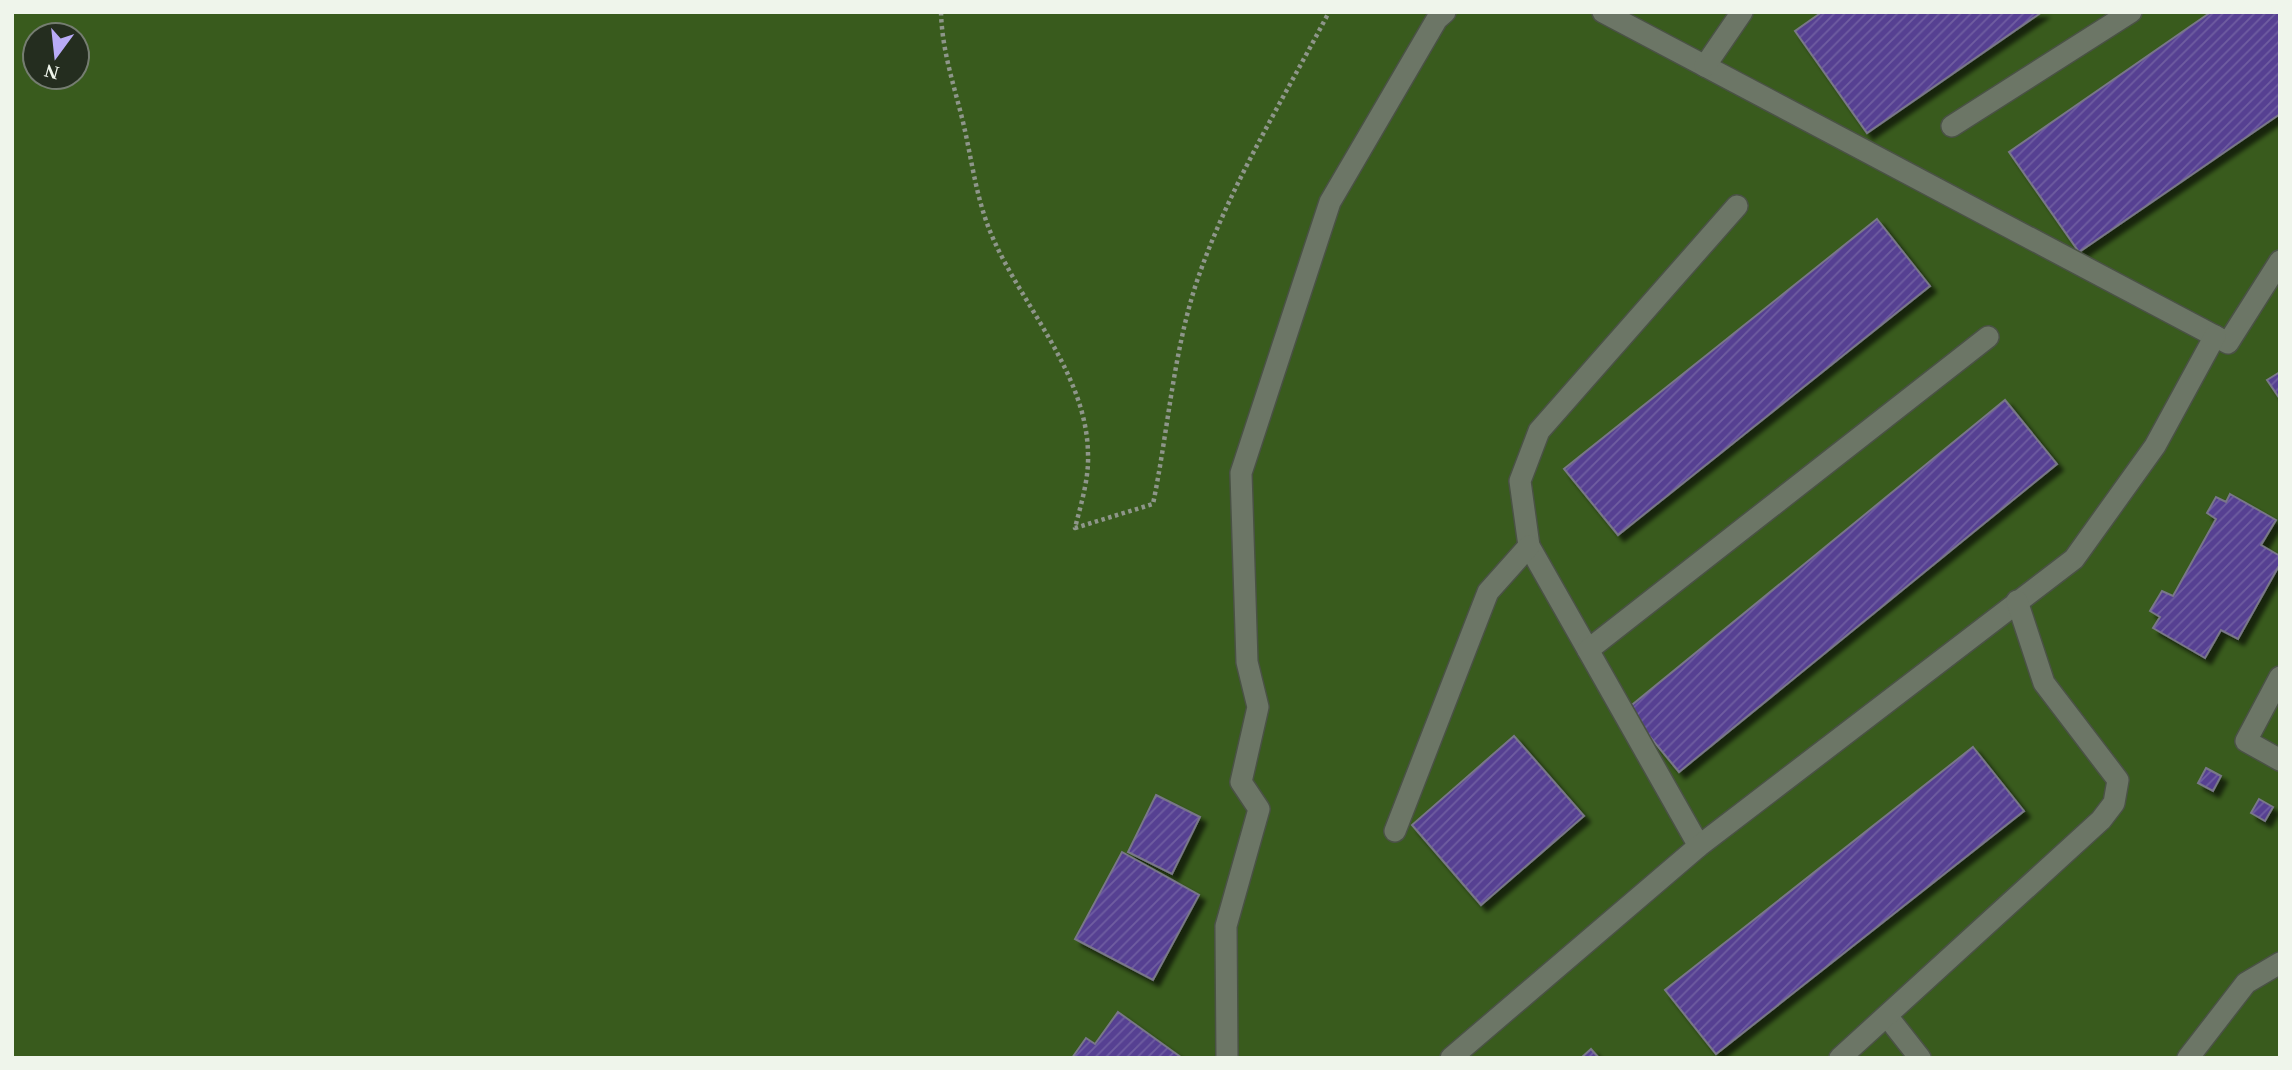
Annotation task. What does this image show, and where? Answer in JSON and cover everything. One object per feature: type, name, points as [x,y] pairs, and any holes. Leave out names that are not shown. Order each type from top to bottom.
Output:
[{"type":"street","points":[[1227,1058],[1226,926],[1259,809],[1241,782],[1258,707],[1247,662],[1241,474],[1330,202],[1437,19],[1445,12]]},
{"type":"street","points":[[1603,12],[2228,343],[2280,261]]},
{"type":"street","points":[[1705,66],[1742,12]]},
{"type":"street","points":[[1952,126],[2131,12]]},
{"type":"street","points":[[1699,846],[1529,546],[1520,481],[1539,430],[1737,206]]},
{"type":"street","points":[[1451,1058],[1699,846],[2074,559],[2112,510],[2155,446],[2215,336]]},
{"type":"street","points":[[1588,650],[1989,337]]},
{"type":"street","points":[[1395,831],[1488,592],[1529,546]]},
{"type":"street","points":[[1840,1058],[2101,820],[2114,803],[2118,780],[2044,683],[2017,601]]},
{"type":"street","points":[[2280,677],[2246,741],[2280,760]]},
{"type":"street","points":[[2188,1058],[2246,983],[2280,963]]},
{"type":"street","points":[[1887,1016],[1920,1058]]},
{"type":"path","points":[[941,12],[945,55],[983,210],[1006,266],[1057,355],[1083,421],[1088,454],[1085,490],[1076,528],[1153,503],[1180,349],[1206,257],[1242,173],[1329,12]]},
{"type":"green space","points":[[12,12],[2280,12],[2280,1058],[12,1058]]},
{"type":"building","points":[[1822,12],[2042,12],[1867,133],[1795,31]]},
{"type":"building","points":[[2211,12],[2280,12],[2280,114],[2079,252],[2009,152]]},
{"type":"building","points":[[1877,219],[1930,286],[1618,535],[1564,469]]},
{"type":"building","points":[[2280,372],[2280,399],[2267,380]]},
{"type":"building","points":[[2005,400],[2057,464],[1679,772],[1627,709]]},
{"type":"building","points":[[2230,494],[2276,520],[2261,545],[2280,556],[2280,564],[2238,639],[2221,630],[2205,658],[2153,628],[2160,617],[2150,611],[2162,591],[2173,596],[2216,519],[2207,513],[2216,497],[2226,502]]},
{"type":"building","points":[[1514,736],[1584,816],[1481,905],[1412,825]]},
{"type":"building","points":[[1973,747],[2024,811],[1716,1054],[1665,990]]},
{"type":"building","points":[[2206,768],[2221,776],[2213,791],[2198,783]]},
{"type":"building","points":[[1156,795],[1200,817],[1172,874],[1128,852]]},
{"type":"building","points":[[2259,799],[2273,807],[2265,821],[2251,813]]},
{"type":"building","points":[[1122,852],[1199,895],[1153,980],[1075,939]]},
{"type":"building","points":[[1118,1012],[1182,1058],[1072,1058],[1086,1038],[1095,1044]]},
{"type":"building","points":[[1591,1049],[1599,1058],[1581,1058]]}]
